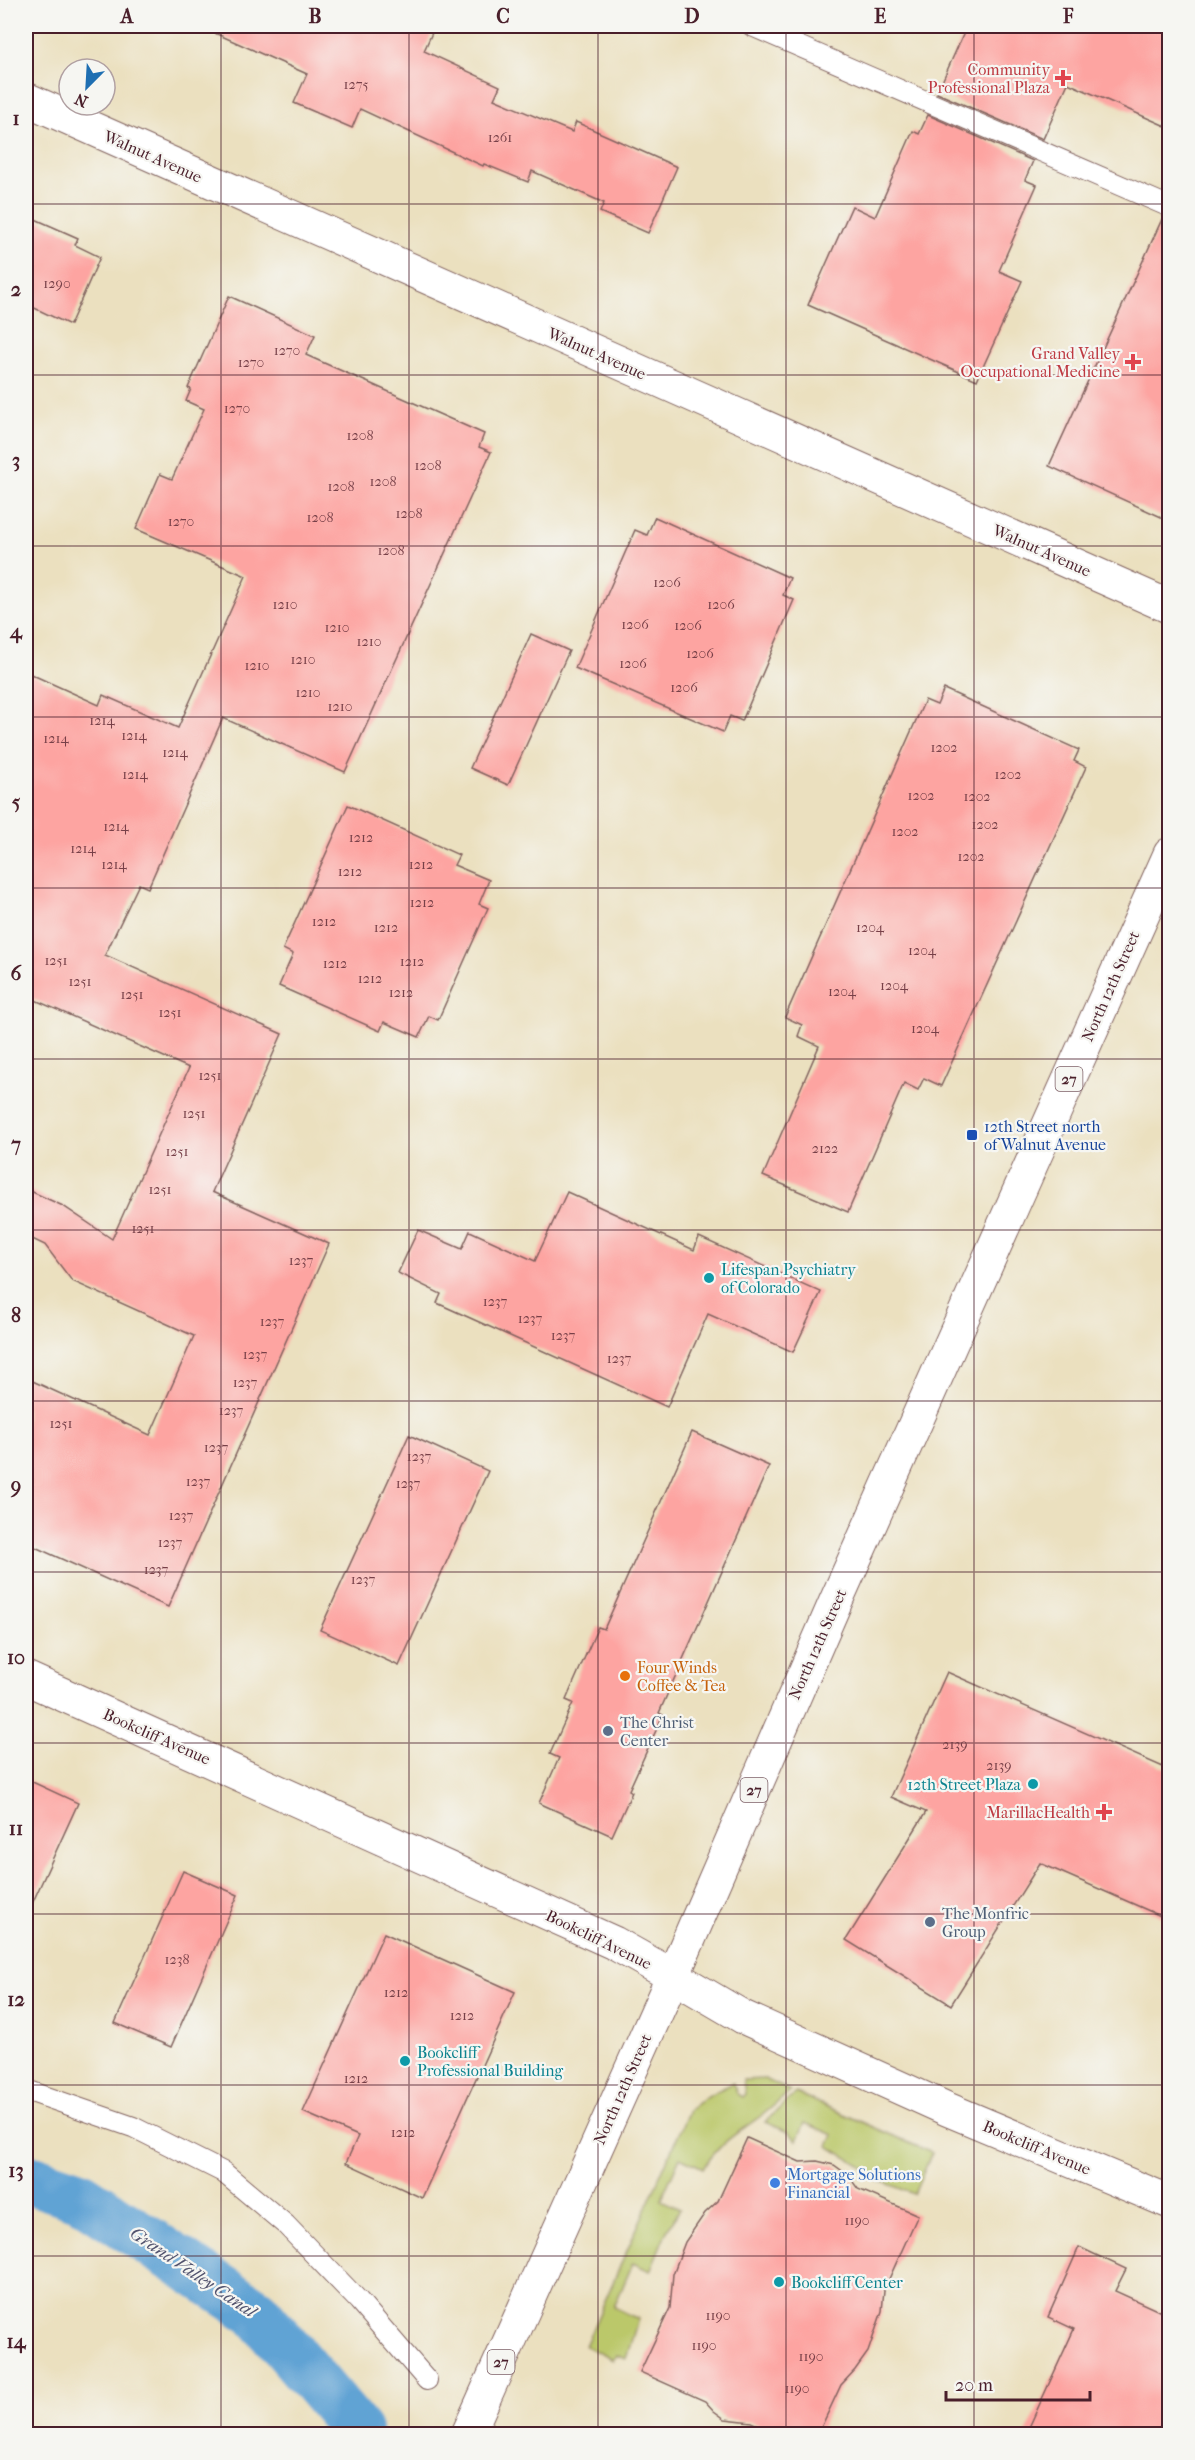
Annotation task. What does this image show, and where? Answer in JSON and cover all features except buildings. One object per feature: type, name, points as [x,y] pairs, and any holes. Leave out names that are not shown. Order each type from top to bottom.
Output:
[{"type":"street","name":"Walnut Avenue","points":[[26,99],[1170,607]]},
{"type":"street","name":"North 12th Street","points":[[468,2434],[673,1976],[835,1603],[1170,854]]},
{"type":"street","name":"Bookcliff Avenue","points":[[26,1678],[614,1943],[743,2017],[947,2109],[1170,2202]]},
{"type":"lane","points":[[752,26],[1170,207]]},
{"type":"lane","points":[[26,2090],[133,2127],[223,2172],[286,2225],[359,2301],[427,2380]]},
{"type":"green space","points":[[765,2079],[790,2091],[767,2112],[728,2140],[703,2168],[680,2157],[661,2200],[680,2209],[667,2230],[650,2271],[633,2263],[614,2307],[638,2319],[626,2359],[616,2355],[613,2360],[585,2346],[689,2110],[707,2096],[733,2083],[737,2094],[742,2097],[745,2094],[743,2080]]},
{"type":"green space","points":[[796,2093],[932,2153],[914,2194],[871,2177],[860,2165],[828,2146],[833,2135],[805,2123],[797,2140],[788,2132],[765,2122]]},
{"type":"waterway","name":"Grand Valley Canal","points":[[26,2178],[82,2197],[256,2312],[357,2431]]},
{"type":"place","name":"Community Professional Plaza","points":[[1063,78]]},
{"type":"place","name":"Grand Valley Occupational Medicine","points":[[1133,362]]},
{"type":"place","name":"12th Street north of Walnut Avenue","points":[[972,1135]]},
{"type":"place","name":"Lifespan Psychiatry of Colorado","points":[[709,1278]]},
{"type":"place","name":"Four Winds Coffee & Tea","points":[[625,1676]]},
{"type":"place","name":"The Christ Center","points":[[608,1731]]},
{"type":"place","name":"12th Street Plaza","points":[[1033,1784]]},
{"type":"place","name":"MarillacHealth","points":[[1104,1812]]},
{"type":"place","name":"The Monfric Group","points":[[930,1922]]},
{"type":"place","name":"Bookcliff Professional Building","points":[[405,2061]]},
{"type":"place","name":"Mortgage Solutions Financial","points":[[775,2183]]},
{"type":"place","name":"Bookcliff Center","points":[[779,2282]]}]
